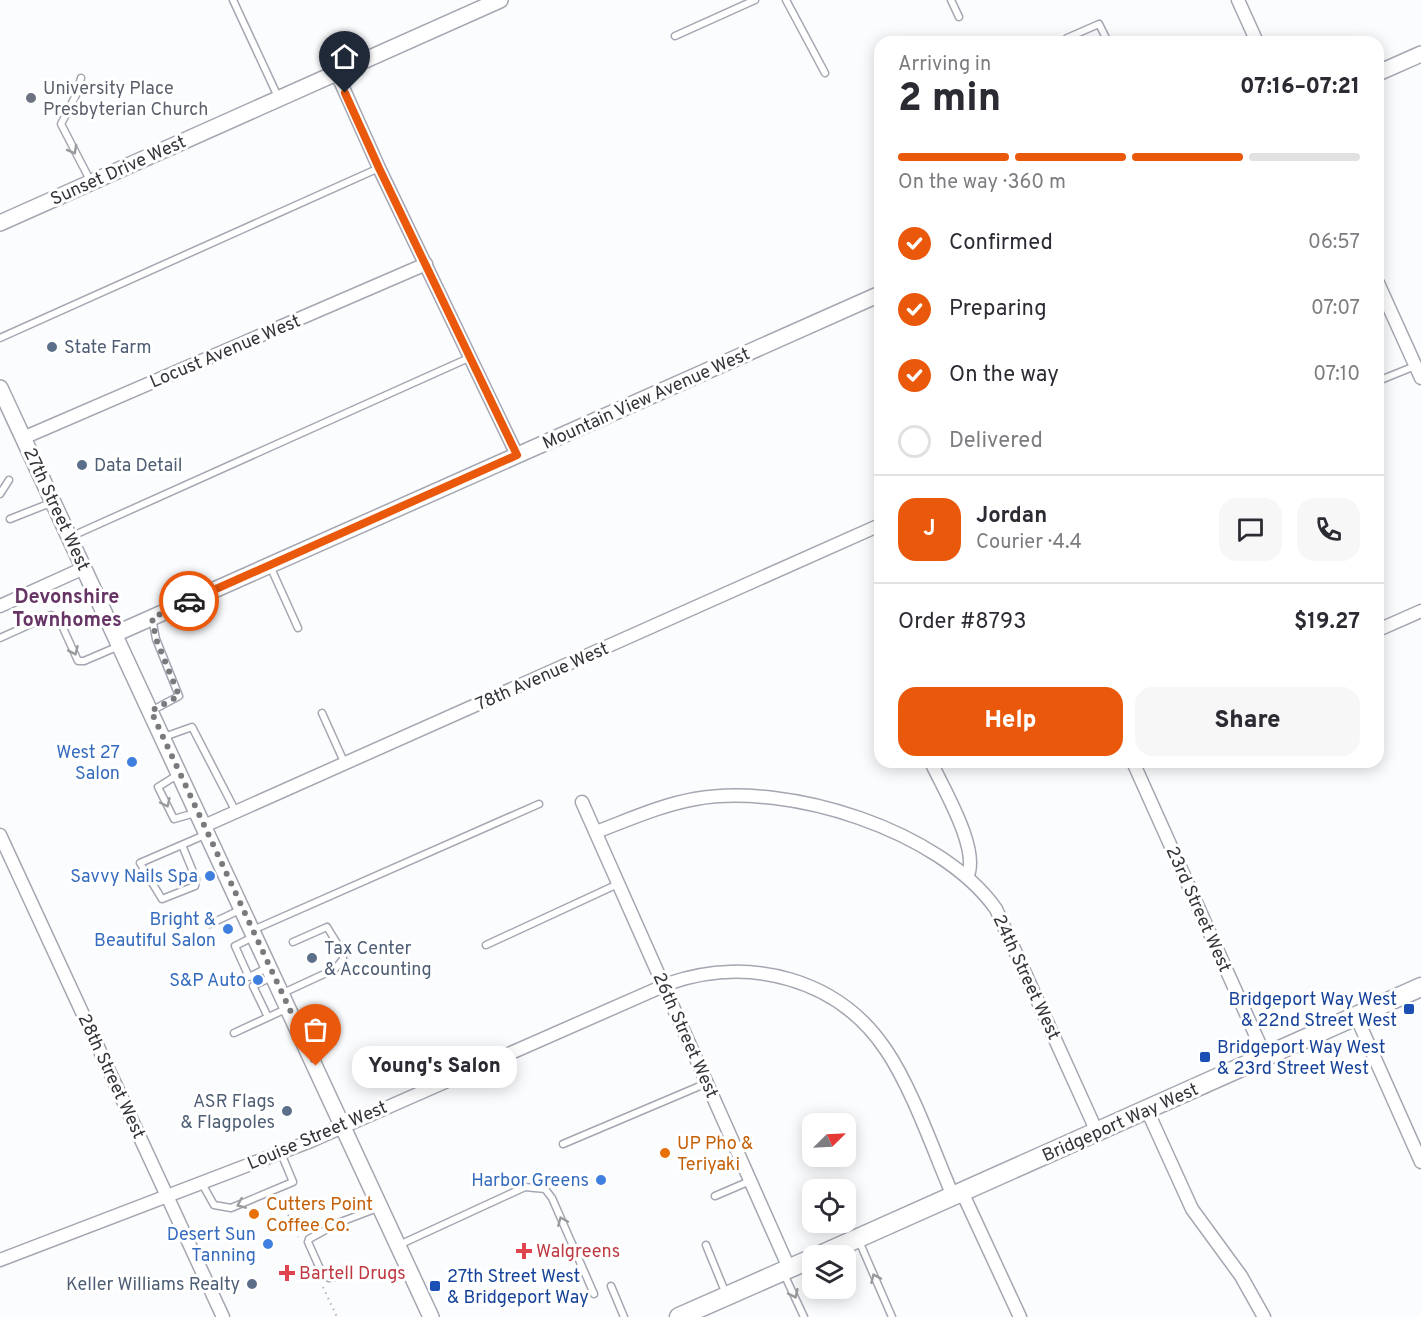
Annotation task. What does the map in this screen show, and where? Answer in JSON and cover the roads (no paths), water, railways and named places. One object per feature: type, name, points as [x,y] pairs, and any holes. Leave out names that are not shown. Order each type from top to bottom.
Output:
[{"type":"main road","name":"Bridgeport Way West","points":[[842,1245],[1421,987]]},
{"type":"main road","points":[[679,1317],[802,1263]]},
{"type":"street","name":"Sunset Drive West","points":[[0,222],[500,0]]},
{"type":"street","points":[[1238,0],[1254,36]]},
{"type":"street","points":[[1384,70],[1421,54]]},
{"type":"street","points":[[337,74],[379,168],[517,455]]},
{"type":"street","name":"Locust Avenue West","points":[[23,438],[426,264]]},
{"type":"street","points":[[1384,296],[1421,378]]},
{"type":"street","name":"Mountain View Avenue West","points":[[118,640],[152,618],[874,297]]},
{"type":"street","name":"27th Street West","points":[[1,393],[344,1125],[431,1317]]},
{"type":"street","name":"78th Avenue West","points":[[203,824],[345,764],[874,528]]},
{"type":"street","points":[[0,606],[84,568]]},
{"type":"street","points":[[1384,627],[1421,612]]},
{"type":"street","points":[[933,768],[968,845],[971,863],[967,877]]},
{"type":"street","name":"23rd Street West","points":[[1136,768],[1265,1056]]},
{"type":"street","name":"24th Street West","points":[[596,832],[659,808],[696,799],[729,796],[790,800],[828,807],[866,820],[922,847],[967,877],[987,896],[1006,927],[1096,1132]]},
{"type":"street","name":"26th Street West","points":[[582,802],[750,1181],[786,1270]]},
{"type":"street","name":"28th Street West","points":[[0,835],[223,1317]]},
{"type":"street","name":"Louise Street West","points":[[0,1260],[281,1152],[664,986],[701,976],[765,973],[802,982],[840,1003],[874,1034],[894,1062],[957,1194],[1020,1317]]},
{"type":"street","points":[[1356,1016],[1421,1162]]},
{"type":"street","points":[[1147,1110],[1192,1209],[1209,1236],[1241,1275],[1263,1317]]},
{"type":"lane","points":[[233,0],[279,99]]},
{"type":"lane","points":[[675,36],[754,0]]},
{"type":"lane","points":[[786,0],[825,73]]},
{"type":"lane","points":[[951,0],[959,17]]},
{"type":"lane","points":[[1072,36],[1099,24],[1105,36]]},
{"type":"lane","points":[[81,78],[61,124],[91,182]]},
{"type":"lane","points":[[0,338],[379,168]]},
{"type":"lane","points":[[70,537],[471,357]]},
{"type":"lane","points":[[1384,378],[1416,365]]},
{"type":"lane","points":[[0,494],[9,480]]},
{"type":"lane","points":[[10,519],[53,502]]},
{"type":"lane","points":[[270,565],[297,628]]},
{"type":"lane","points":[[0,638],[51,615],[59,619],[78,661],[84,661],[118,640]]},
{"type":"lane","points":[[151,711],[179,696],[156,639],[152,618]]},
{"type":"lane","points":[[322,713],[345,764]]},
{"type":"lane","points":[[163,738],[192,727],[236,812]]},
{"type":"lane","points":[[180,774],[159,787],[174,819],[203,824]]},
{"type":"lane","points":[[272,971],[249,977],[235,946],[254,933],[539,804]]},
{"type":"lane","points":[[182,845],[196,879],[195,886],[162,899],[140,863],[182,845],[203,824]]},
{"type":"lane","points":[[486,945],[618,884]]},
{"type":"lane","points":[[210,924],[243,908]]},
{"type":"lane","points":[[282,993],[334,969],[343,959],[343,954],[327,927],[293,942]]},
{"type":"lane","points":[[268,1017],[253,986],[272,971]]},
{"type":"lane","points":[[234,1032],[289,1007]]},
{"type":"lane","points":[[563,1144],[707,1083]]},
{"type":"lane","points":[[201,1182],[214,1205],[226,1209],[292,1182],[281,1152]]},
{"type":"lane","points":[[715,1196],[750,1181]]},
{"type":"lane","points":[[398,1245],[525,1188],[545,1189],[552,1198],[594,1294]]},
{"type":"lane","points":[[338,1276],[329,1278],[321,1271],[308,1242],[318,1232],[381,1207]]},
{"type":"lane","points":[[858,1238],[892,1317]]},
{"type":"lane","points":[[706,1245],[727,1296]]},
{"type":"lane","points":[[786,1270],[804,1317]]},
{"type":"lane","points":[[611,1286],[624,1317]]},
{"type":"place","name":"University Place Presbyterian Church","points":[[31,98]]},
{"type":"place","name":"State Farm","points":[[52,347]]},
{"type":"place","name":"Data Detail","points":[[82,465]]},
{"type":"place","name":"West 27 Salon","points":[[132,762]]},
{"type":"place","name":"Savvy Nails Spa","points":[[210,876]]},
{"type":"place","name":"Bright & Beautiful Salon","points":[[228,929]]},
{"type":"place","name":"Tax Center & Accounting","points":[[312,958]]},
{"type":"place","name":"S&P Auto","points":[[258,980]]},
{"type":"place","name":"Bridgeport Way West & 22nd Street West","points":[[1409,1009]]},
{"type":"place","name":"Bridgeport Way West & 23rd Street West","points":[[1205,1057]]},
{"type":"place","name":"Young's Salon","points":[[316,1066]]},
{"type":"place","name":"ASR Flags & Flagpoles","points":[[287,1111]]},
{"type":"place","name":"UP Pho & Teriyaki","points":[[665,1153]]},
{"type":"place","name":"Harbor Greens","points":[[601,1180]]},
{"type":"place","name":"Cutters Point Coffee Co.","points":[[254,1214]]},
{"type":"place","name":"Desert Sun Tanning","points":[[268,1244]]},
{"type":"place","name":"Walgreens","points":[[524,1251]]},
{"type":"place","name":"Bartell Drugs","points":[[287,1273]]},
{"type":"place","name":"Keller Williams Realty","points":[[252,1284]]},
{"type":"place","name":"27th Street West & Bridgeport Way","points":[[435,1286]]},
{"type":"district","name":"Devonshire Townhomes","points":[[67,608]]}]
